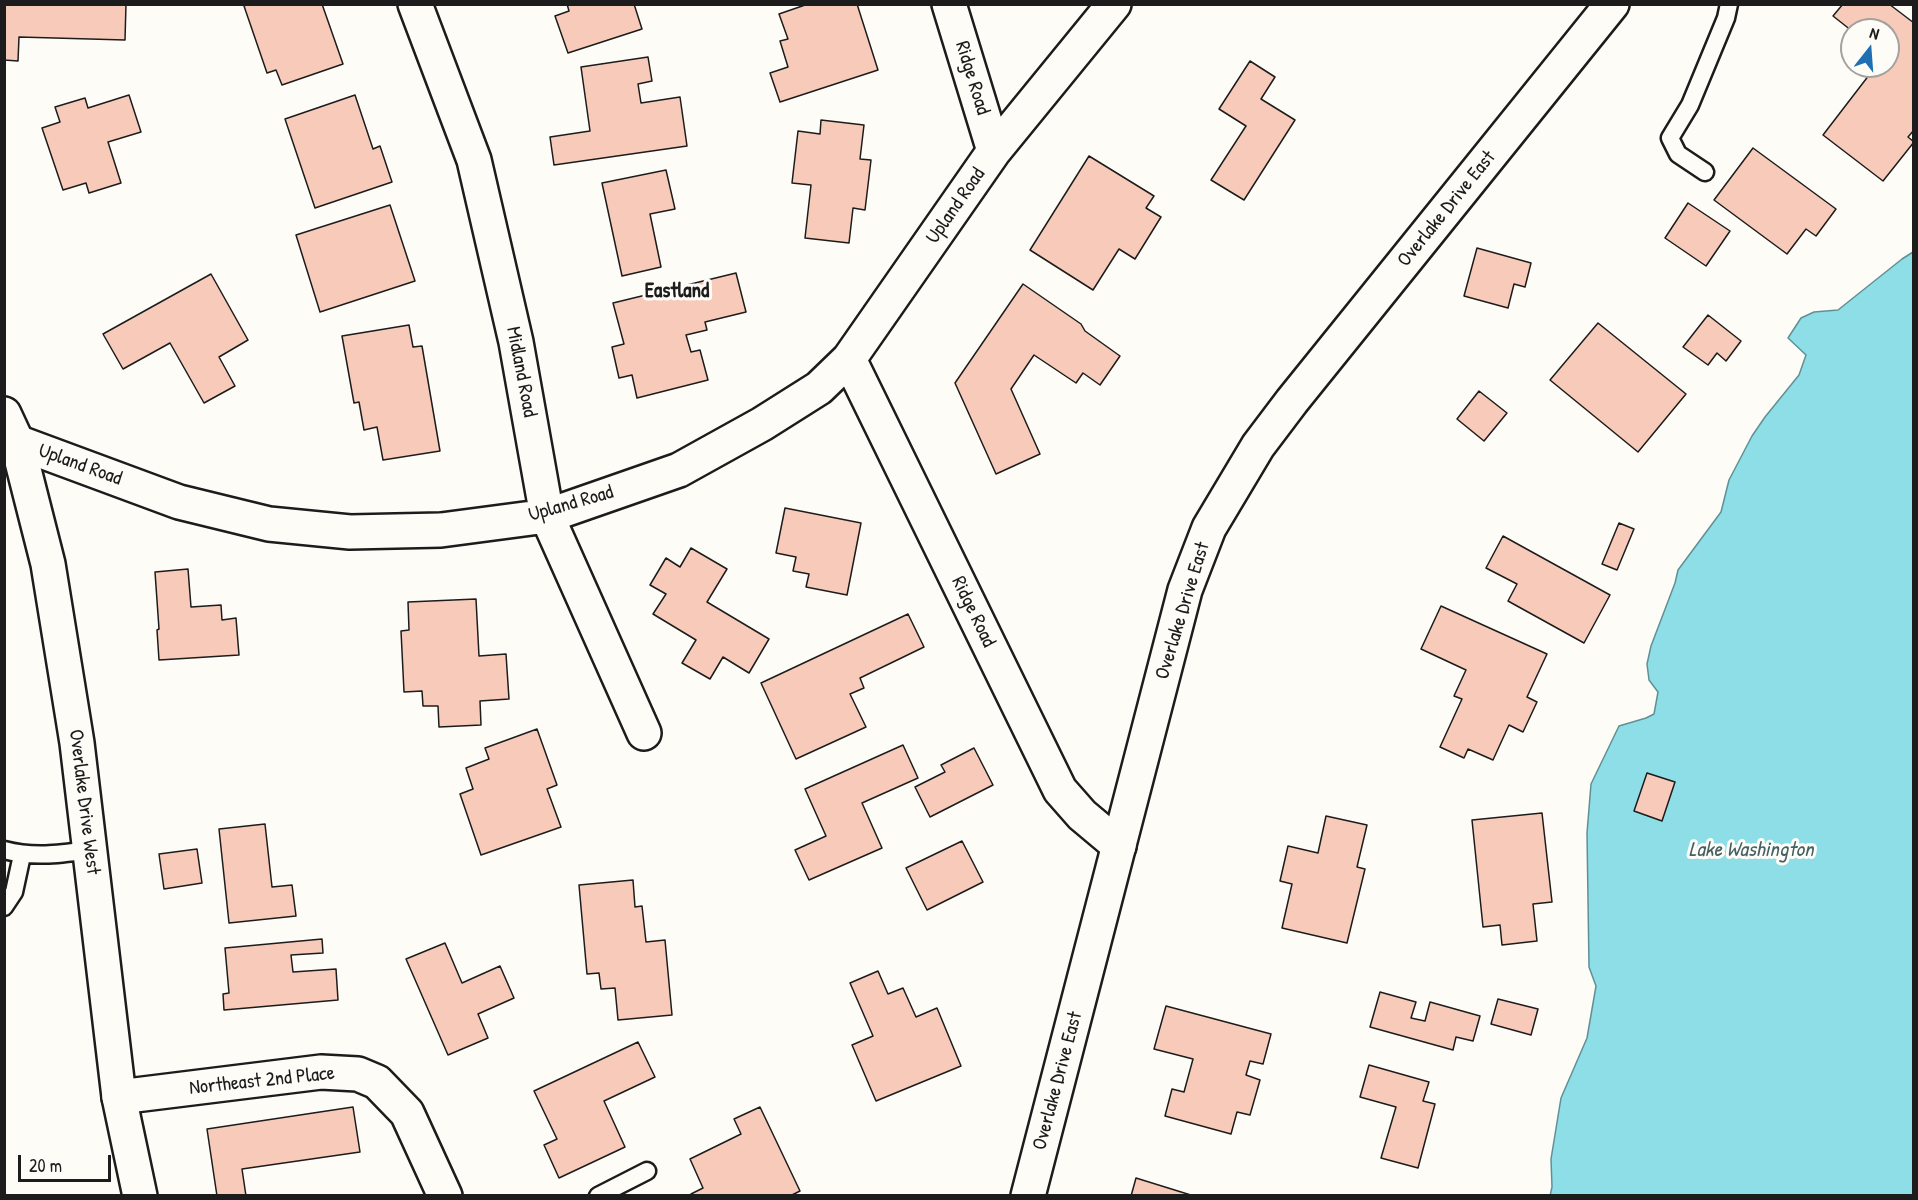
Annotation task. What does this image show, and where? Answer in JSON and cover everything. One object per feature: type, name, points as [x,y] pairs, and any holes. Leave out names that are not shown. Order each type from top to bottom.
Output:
[{"type":"street","name":"Midland Road","points":[[415,4],[474,160],[516,342],[547,516],[644,733]]},
{"type":"street","name":"Ridge Road","points":[[949,4],[994,151]]},
{"type":"street","name":"Upland Road","points":[[11,428],[179,502],[269,524],[350,532],[441,530],[547,516],[679,470],[762,424],[819,388],[849,359],[994,151],[1114,4]]},
{"type":"street","name":"Overlake Drive East","points":[[1028,1196],[1185,590],[1209,528],[1258,446],[1298,393],[1612,4]]},
{"type":"street","name":"Ridge Road","points":[[849,359],[1060,790],[1082,815],[1119,846]]},
{"type":"street","name":"Overlake Drive West","points":[[11,428],[48,564],[77,743],[119,1097],[140,1196]]},
{"type":"street","name":"Northeast 2nd Place","points":[[119,1097],[321,1072],[358,1074],[376,1082],[407,1113],[445,1196]]},
{"type":"lane","points":[[1705,172],[1678,154],[1670,138],[1689,105],[1726,18],[1729,4]]},
{"type":"lane","points":[[4,850],[22,855],[50,856],[90,850]]},
{"type":"lane","points":[[4,907],[14,892],[22,855]]},
{"type":"lane","points":[[598,1196],[647,1171]]},
{"type":"water","name":"Lake Washington","points":[[1913,252],[1913,1195],[1550,1196],[1551,1159],[1561,1098],[1587,1038],[1596,986],[1589,967],[1587,833],[1591,784],[1619,726],[1654,714],[1658,692],[1649,680],[1647,664],[1651,646],[1678,570],[1721,512],[1729,480],[1752,436],[1799,375],[1806,355],[1788,338],[1801,318],[1814,312],[1838,310]]},
{"type":"building","points":[[4,4],[126,4],[125,40],[19,37],[18,61],[4,60]]},
{"type":"building","points":[[248,4],[322,4],[343,64],[282,85],[276,70],[267,73],[244,6]]},
{"type":"building","points":[[567,4],[634,4],[642,29],[568,53],[555,16],[569,11]]},
{"type":"building","points":[[808,4],[857,4],[878,70],[780,102],[770,73],[788,67],[780,41],[788,39],[779,14]]},
{"type":"building","points":[[1843,4],[1889,4],[1914,23],[1914,130],[1908,137],[1914,142],[1883,181],[1823,135],[1867,78],[1900,78],[1900,18],[1840,18],[1840,22],[1833,16]]},
{"type":"building","points":[[648,57],[652,81],[638,84],[641,103],[680,97],[687,146],[554,165],[550,137],[590,131],[581,67]]},
{"type":"building","points":[[1250,61],[1275,77],[1261,99],[1295,120],[1244,200],[1211,180],[1246,126],[1219,109]]},
{"type":"building","points":[[129,95],[141,132],[108,142],[121,183],[89,193],[86,183],[63,190],[42,128],[60,122],[55,107],[85,98],[88,108]]},
{"type":"building","points":[[355,95],[373,149],[380,146],[392,182],[315,208],[285,119]]},
{"type":"building","points":[[821,120],[864,125],[860,159],[871,160],[865,210],[853,208],[849,243],[805,238],[811,185],[792,183],[798,131],[820,134]]},
{"type":"building","points":[[1753,148],[1836,209],[1816,236],[1806,229],[1787,254],[1714,200]]},
{"type":"building","points":[[1089,156],[1154,196],[1146,208],[1161,217],[1135,259],[1119,249],[1093,290],[1030,250]]},
{"type":"building","points":[[666,170],[675,209],[650,214],[661,267],[622,276],[602,183]]},
{"type":"building","points":[[1688,203],[1730,231],[1706,266],[1665,238]]},
{"type":"building","points":[[390,205],[415,281],[320,312],[296,235]]},
{"type":"building","points":[[1477,248],[1531,263],[1525,287],[1514,284],[1508,308],[1464,296]]},
{"type":"building","points":[[736,273],[746,312],[705,322],[707,330],[686,335],[691,352],[700,350],[708,380],[637,398],[632,375],[619,378],[612,347],[624,344],[613,303]]},
{"type":"building","points":[[211,274],[248,340],[219,357],[235,386],[204,403],[170,343],[123,369],[103,334]]},
{"type":"building","points":[[1023,284],[1081,324],[1085,331],[1120,356],[1100,385],[1083,373],[1076,383],[1034,355],[1011,389],[1040,454],[996,474],[955,383]]},
{"type":"building","points":[[1708,315],[1741,341],[1726,361],[1717,353],[1708,365],[1683,347]]},
{"type":"building","points":[[1598,323],[1686,394],[1638,452],[1550,380]]},
{"type":"building","points":[[409,325],[413,347],[422,346],[440,451],[383,460],[377,427],[364,430],[359,402],[354,403],[342,336]]},
{"type":"building","points":[[1479,391],[1507,413],[1484,441],[1457,419]]},
{"type":"building","points":[[785,508],[861,523],[847,595],[806,587],[809,574],[793,571],[796,557],[776,553]]},
{"type":"building","points":[[1619,523],[1634,529],[1617,570],[1602,564]]},
{"type":"building","points":[[1503,536],[1610,595],[1584,643],[1508,601],[1517,584],[1486,568]]},
{"type":"building","points":[[691,548],[727,569],[707,602],[769,639],[749,673],[723,657],[710,679],[682,663],[696,640],[653,614],[666,594],[650,585],[666,558],[680,567]]},
{"type":"building","points":[[188,569],[191,607],[221,605],[222,620],[236,618],[239,655],[159,660],[155,572]]},
{"type":"building","points":[[476,599],[479,656],[506,654],[509,699],[480,701],[481,725],[439,727],[438,706],[423,706],[422,691],[404,692],[401,631],[409,630],[408,602]]},
{"type":"building","points":[[1441,606],[1547,654],[1527,697],[1537,702],[1523,732],[1509,725],[1493,760],[1468,749],[1464,758],[1440,747],[1462,699],[1454,696],[1466,670],[1421,649]]},
{"type":"building","points":[[908,614],[924,647],[860,678],[864,688],[850,694],[866,727],[796,759],[761,683]]},
{"type":"building","points":[[537,729],[557,785],[547,789],[561,827],[481,855],[460,794],[473,789],[466,768],[489,759],[485,748]]},
{"type":"building","points":[[903,745],[918,778],[862,803],[882,848],[809,880],[795,850],[826,836],[805,789]]},
{"type":"building","points":[[974,748],[993,785],[930,817],[915,787],[945,772],[941,765]]},
{"type":"building","points":[[1647,773],[1675,782],[1662,821],[1634,811]]},
{"type":"building","points":[[1542,813],[1552,902],[1533,904],[1537,941],[1502,945],[1500,925],[1483,927],[1472,820]]},
{"type":"building","points":[[1326,816],[1367,825],[1357,867],[1365,869],[1347,943],[1282,928],[1292,884],[1280,881],[1288,846],[1318,853]]},
{"type":"building","points":[[265,824],[272,887],[292,885],[296,916],[229,923],[219,829]]},
{"type":"building","points":[[962,841],[983,882],[927,910],[906,868]]},
{"type":"building","points":[[197,849],[202,883],[164,889],[159,854]]},
{"type":"building","points":[[633,880],[635,907],[642,906],[646,942],[665,940],[672,1015],[618,1020],[615,988],[601,989],[599,973],[587,974],[579,885]]},
{"type":"building","points":[[322,939],[323,953],[291,955],[293,972],[336,969],[338,1000],[224,1010],[223,994],[229,993],[225,948]]},
{"type":"building","points":[[445,943],[462,983],[500,966],[514,998],[478,1014],[488,1038],[448,1055],[406,959]]},
{"type":"building","points":[[878,971],[888,994],[903,988],[916,1017],[937,1008],[961,1066],[876,1101],[852,1045],[873,1036],[850,983]]},
{"type":"building","points":[[1380,992],[1416,1002],[1411,1018],[1425,1021],[1430,1002],[1480,1016],[1473,1041],[1456,1037],[1453,1050],[1370,1027]]},
{"type":"building","points":[[1498,999],[1538,1009],[1531,1035],[1491,1024]]},
{"type":"building","points":[[1166,1006],[1271,1034],[1263,1064],[1250,1061],[1246,1075],[1260,1080],[1250,1115],[1237,1112],[1231,1134],[1165,1116],[1172,1089],[1184,1092],[1193,1059],[1154,1049]]},
{"type":"building","points":[[638,1042],[655,1077],[604,1101],[625,1147],[559,1178],[544,1145],[557,1139],[534,1091]]},
{"type":"building","points":[[1369,1065],[1429,1082],[1423,1101],[1435,1104],[1418,1168],[1381,1158],[1396,1107],[1360,1097]]},
{"type":"building","points":[[353,1107],[360,1152],[242,1169],[246,1196],[217,1196],[207,1129]]},
{"type":"building","points":[[760,1107],[800,1191],[790,1196],[692,1196],[691,1194],[703,1188],[690,1159],[741,1134],[734,1119]]},
{"type":"building","points":[[1136,1178],[1194,1196],[1131,1196]]},
{"type":"district","name":"Eastland","points":[[677,291]]}]
